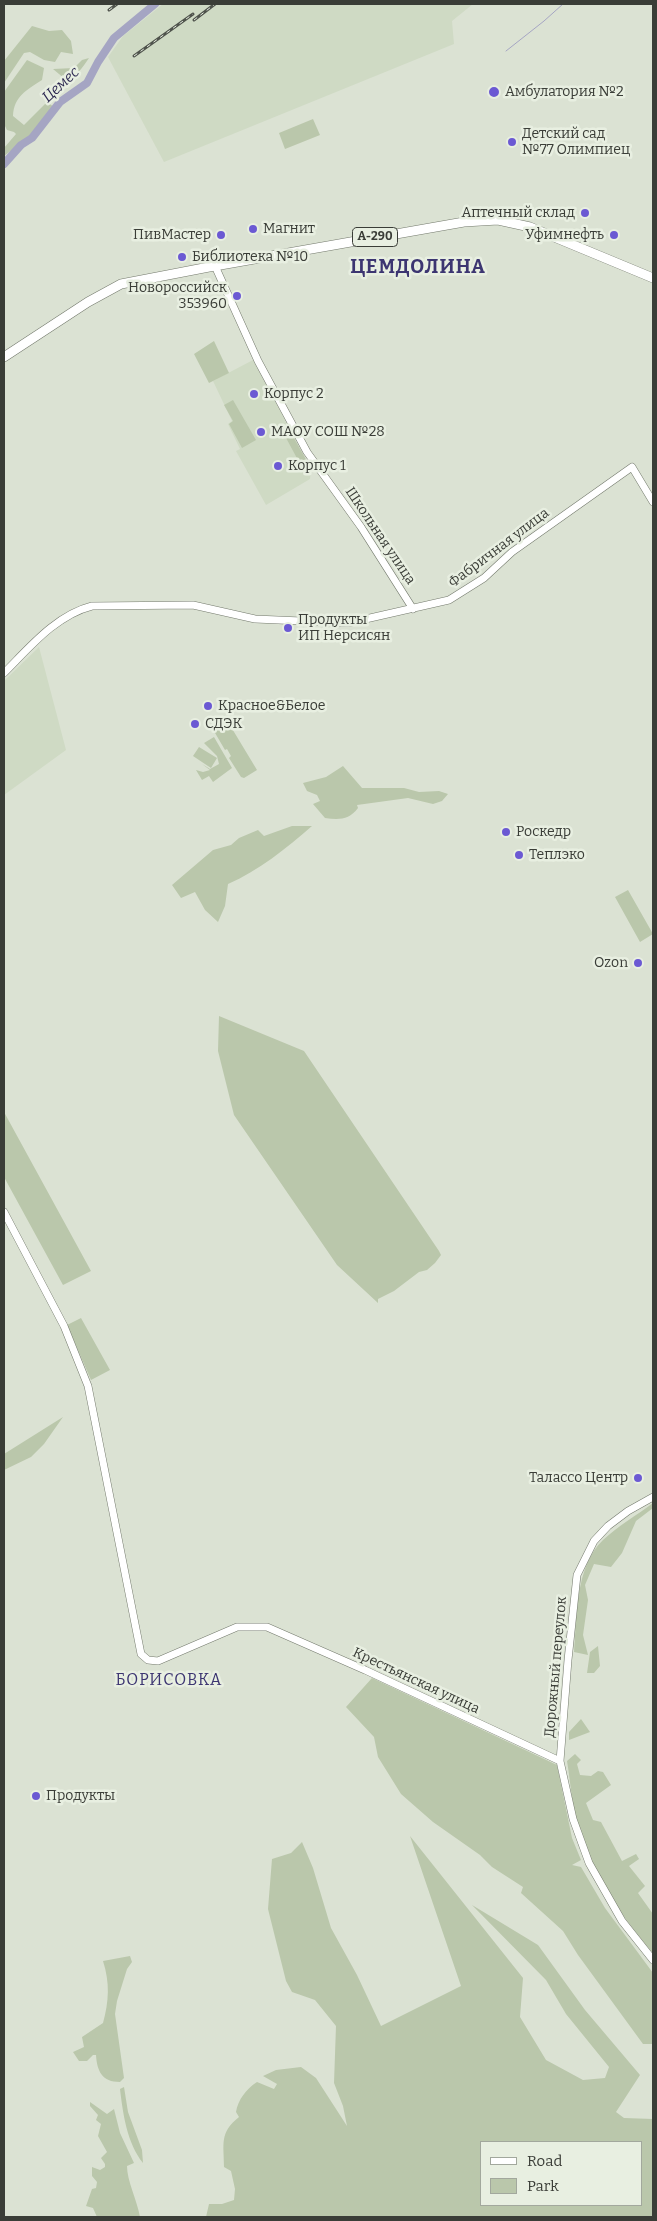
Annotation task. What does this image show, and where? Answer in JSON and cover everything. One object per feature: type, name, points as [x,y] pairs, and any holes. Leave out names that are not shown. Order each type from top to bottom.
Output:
[{"type":"highway","name":"А-290","points":[[4,357],[114,288],[144,279],[401,232],[481,220],[512,222],[530,227],[653,278]]},
{"type":"main road","name":"Школьная улица","points":[[215,266],[255,356],[306,452],[361,527],[413,609]]},
{"type":"main road","name":"Фабричная улица","points":[[4,673],[32,644],[66,617],[79,609],[92,606],[193,605],[254,619],[328,623],[358,621],[450,600],[484,578],[512,552],[632,467],[653,502]]},
{"type":"main road","name":"Крестьянская улица","points":[[4,1212],[64,1326],[88,1386],[141,1654],[148,1660],[158,1661],[237,1627],[260,1626],[268,1628],[365,1670],[560,1762]]},
{"type":"main road","name":"Дорожный переулок","points":[[653,1497],[608,1526],[594,1541],[577,1575],[560,1762],[573,1820],[589,1863],[622,1921],[653,1960]]},
{"type":"shaded area","points":[[163,4],[473,4],[452,21],[454,44],[164,162],[108,57],[123,36]]},
{"type":"shaded area","name":"МАОУ СОШ №28","points":[[253,360],[311,469],[310,479],[266,505],[236,451],[240,449],[228,424],[232,421],[213,381]]},
{"type":"shaded area","points":[[39,647],[66,750],[4,795],[4,681]]},
{"type":"green space","points":[[32,26],[49,31],[62,30],[71,41],[73,54],[61,52],[55,62],[44,60],[30,52],[24,53],[4,83],[4,61]]},
{"type":"green space","points":[[89,58],[79,72],[69,78],[65,79],[53,69],[74,68],[82,60]]},
{"type":"green space","points":[[27,60],[44,68],[42,80],[22,94],[16,103],[13,116],[24,125],[47,102],[54,107],[31,136],[4,156],[4,148],[16,134],[7,130],[4,124],[4,92]]},
{"type":"green space","points":[[313,119],[320,135],[285,149],[279,133]]},
{"type":"green space","points":[[214,341],[229,373],[209,383],[194,354]]},
{"type":"green space","points":[[233,400],[256,440],[242,448],[229,424],[233,421],[224,405]]},
{"type":"green space","points":[[291,433],[308,463],[299,462],[285,436]]},
{"type":"green space","points":[[225,717],[257,770],[244,778],[241,777],[229,758],[231,756],[227,749],[225,750],[211,726]]},
{"type":"green space","points":[[214,737],[232,768],[213,782],[209,776],[202,780],[196,770],[203,772],[210,770],[202,764],[210,769],[219,764],[217,756],[204,743]]},
{"type":"green space","points":[[199,747],[217,758],[211,768],[193,756]]},
{"type":"green space","points":[[343,766],[362,788],[404,788],[419,792],[439,791],[448,794],[442,801],[433,804],[408,798],[357,805],[358,808],[355,812],[347,817],[339,819],[325,818],[313,804],[320,801],[317,795],[307,791],[303,783],[326,777]]},
{"type":"green space","points":[[292,826],[312,826],[272,858],[250,873],[228,884],[225,906],[218,922],[205,910],[195,892],[181,898],[172,885],[213,850],[231,845],[239,838],[258,830],[264,836]]},
{"type":"green space","points":[[628,890],[653,934],[640,942],[615,897]]},
{"type":"green space","points":[[219,1016],[304,1051],[439,1251],[441,1255],[427,1270],[419,1272],[394,1291],[378,1299],[378,1303],[337,1265],[234,1115],[218,1051]]},
{"type":"green space","points":[[4,1112],[91,1271],[63,1285],[4,1177]]},
{"type":"green space","points":[[81,1318],[110,1370],[91,1380],[67,1325]]},
{"type":"green space","points":[[63,1417],[44,1444],[31,1457],[4,1470],[4,1454]]},
{"type":"green space","points":[[653,1503],[653,1508],[636,1521],[622,1553],[611,1567],[594,1564],[585,1585],[588,1600],[583,1635],[588,1655],[574,1652],[579,1593],[587,1564],[603,1540]]},
{"type":"green space","points":[[598,1646],[600,1666],[594,1673],[587,1673],[590,1652]]},
{"type":"green space","points":[[372,1678],[557,1765],[572,1838],[581,1860],[572,1865],[581,1867],[605,1908],[653,1973],[653,2044],[643,2044],[578,1955],[563,1931],[521,1893],[523,1887],[492,1867],[480,1855],[433,1822],[401,1794],[378,1757],[374,1737],[346,1707]]},
{"type":"green space","points":[[581,1719],[590,1732],[569,1740],[569,1732]]},
{"type":"green space","points":[[575,1754],[581,1760],[577,1764],[580,1775],[591,1776],[598,1771],[603,1772],[611,1785],[586,1803],[593,1820],[601,1822],[622,1861],[636,1854],[639,1859],[629,1866],[645,1886],[638,1893],[653,1914],[653,1953],[610,1897],[586,1850],[575,1815],[567,1761]]},
{"type":"green space","points":[[410,1836],[523,1978],[520,2017],[546,2060],[583,2080],[605,2078],[609,2067],[566,2014],[546,1980],[472,1905],[538,1945],[585,2010],[640,2075],[616,2112],[624,2118],[653,2119],[653,2217],[206,2217],[209,2204],[222,2204],[234,2200],[235,2189],[231,2171],[224,2167],[223,2145],[225,2134],[239,2117],[236,2112],[237,2108],[243,2095],[249,2088],[257,2082],[274,2089],[277,2084],[263,2076],[276,2070],[301,2067],[316,2078],[347,2126],[343,2106],[334,2083],[336,2026],[315,2000],[292,1992],[286,1981],[268,1909],[272,1859],[291,1853],[302,1842],[313,1868],[331,1928],[357,1975],[381,2026],[461,1986]]},
{"type":"green space","points":[[130,1956],[132,1962],[127,1969],[115,2014],[124,2078],[120,2082],[105,2078],[99,2071],[96,2055],[93,2055],[87,2061],[79,2061],[73,2052],[84,2047],[82,2037],[103,2023],[108,1992],[103,1961]]},
{"type":"green space","points":[[124,2087],[128,2112],[142,2150],[143,2163],[129,2137],[120,2089]]},
{"type":"green space","points":[[90,2102],[107,2114],[114,2109],[120,2133],[134,2163],[127,2166],[127,2172],[140,2217],[97,2217],[93,2208],[86,2206],[92,2189],[96,2188],[97,2182],[92,2176],[92,2167],[100,2170],[105,2167],[101,2158],[107,2152],[98,2136],[101,2124],[96,2120],[98,2115],[90,2106]]},
{"type":"waterway","name":"Цемес","points":[[4,164],[21,145],[32,138],[60,102],[87,83],[114,38],[155,4]]},
{"type":"waterway","points":[[506,51],[563,4]]},
{"type":"railway","points":[[109,10],[117,4]]},
{"type":"railway","points":[[194,20],[215,4]]},
{"type":"railway","points":[[134,56],[193,14]]},
{"type":"place","name":"Амбулатория №2","points":[[494,92]]},
{"type":"place","name":"Детский сад №77 Олимпиец","points":[[512,142]]},
{"type":"place","name":"Аптечный склад","points":[[585,213]]},
{"type":"place","name":"Магнит","points":[[253,229]]},
{"type":"place","name":"ПивМастер","points":[[221,235]]},
{"type":"place","name":"Уфимнефть","points":[[614,235]]},
{"type":"place","name":"Библиотека №10","points":[[182,257]]},
{"type":"place","name":"Новороссийск 353960","points":[[237,296]]},
{"type":"place","name":"Корпус 2","points":[[254,394]]},
{"type":"place","name":"МАОУ СОШ №28","points":[[261,432]]},
{"type":"place","name":"Корпус 1","points":[[278,466]]},
{"type":"place","name":"Продукты ИП Нерсисян","points":[[288,628]]},
{"type":"place","name":"Красное&Белое","points":[[208,706]]},
{"type":"place","name":"СДЭК","points":[[195,724]]},
{"type":"place","name":"Роскедр","points":[[506,832]]},
{"type":"place","name":"Теплэко","points":[[519,855]]},
{"type":"place","name":"Ozon","points":[[638,963]]},
{"type":"place","name":"Талассо Центр","points":[[638,1478]]},
{"type":"place","name":"Продукты","points":[[36,1796]]},
{"type":"district","name":"ЦЕМДОЛИНА","points":[[418,268]]},
{"type":"district","name":"БОРИСОВКА","points":[[169,1681]]}]
